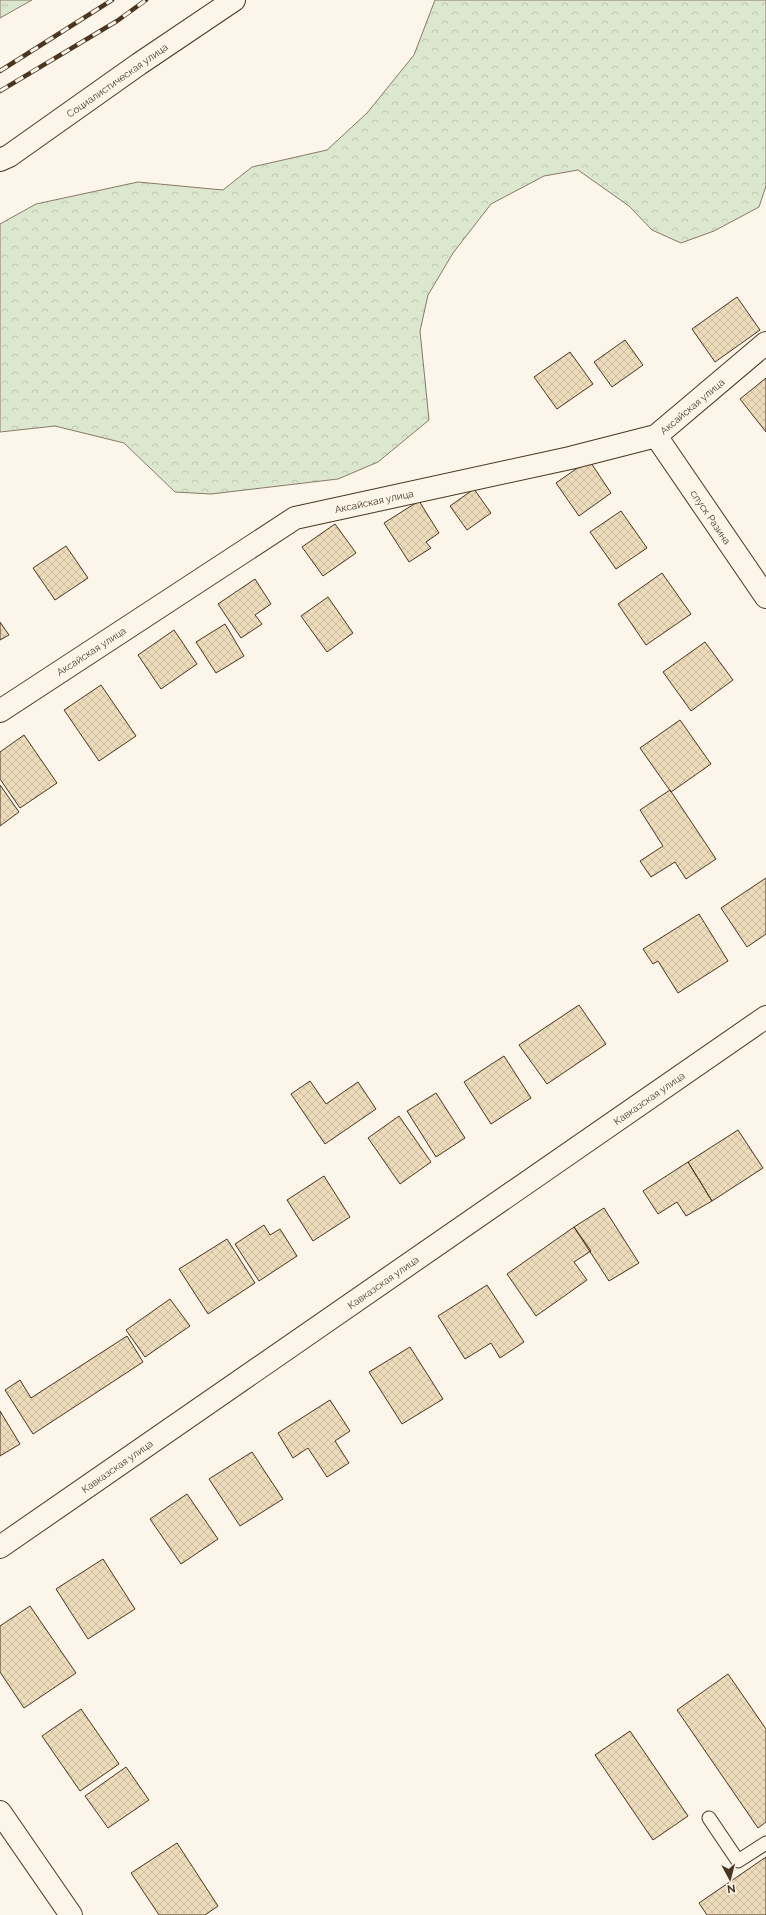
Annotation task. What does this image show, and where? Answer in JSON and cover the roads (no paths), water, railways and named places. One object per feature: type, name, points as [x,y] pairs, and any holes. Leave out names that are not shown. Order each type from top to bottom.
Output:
[{"type":"street","name":"Социалистическая улица","points":[[0,160],[9,156],[138,64],[234,0]]},
{"type":"street","name":"Аксайская улица","points":[[0,711],[295,518],[570,458],[656,436],[766,343]]},
{"type":"street","name":"спуск Разина","points":[[656,436],[766,597]]},
{"type":"street","name":"Кавказская улица","points":[[0,1547],[766,1017]]},
{"type":"street","points":[[0,1812],[71,1915]]},
{"type":"lane","points":[[709,1818],[738,1861],[766,1843]]},
{"type":"railway","points":[[0,71],[112,0]]},
{"type":"railway","points":[[0,91],[117,21],[146,0]]}]
